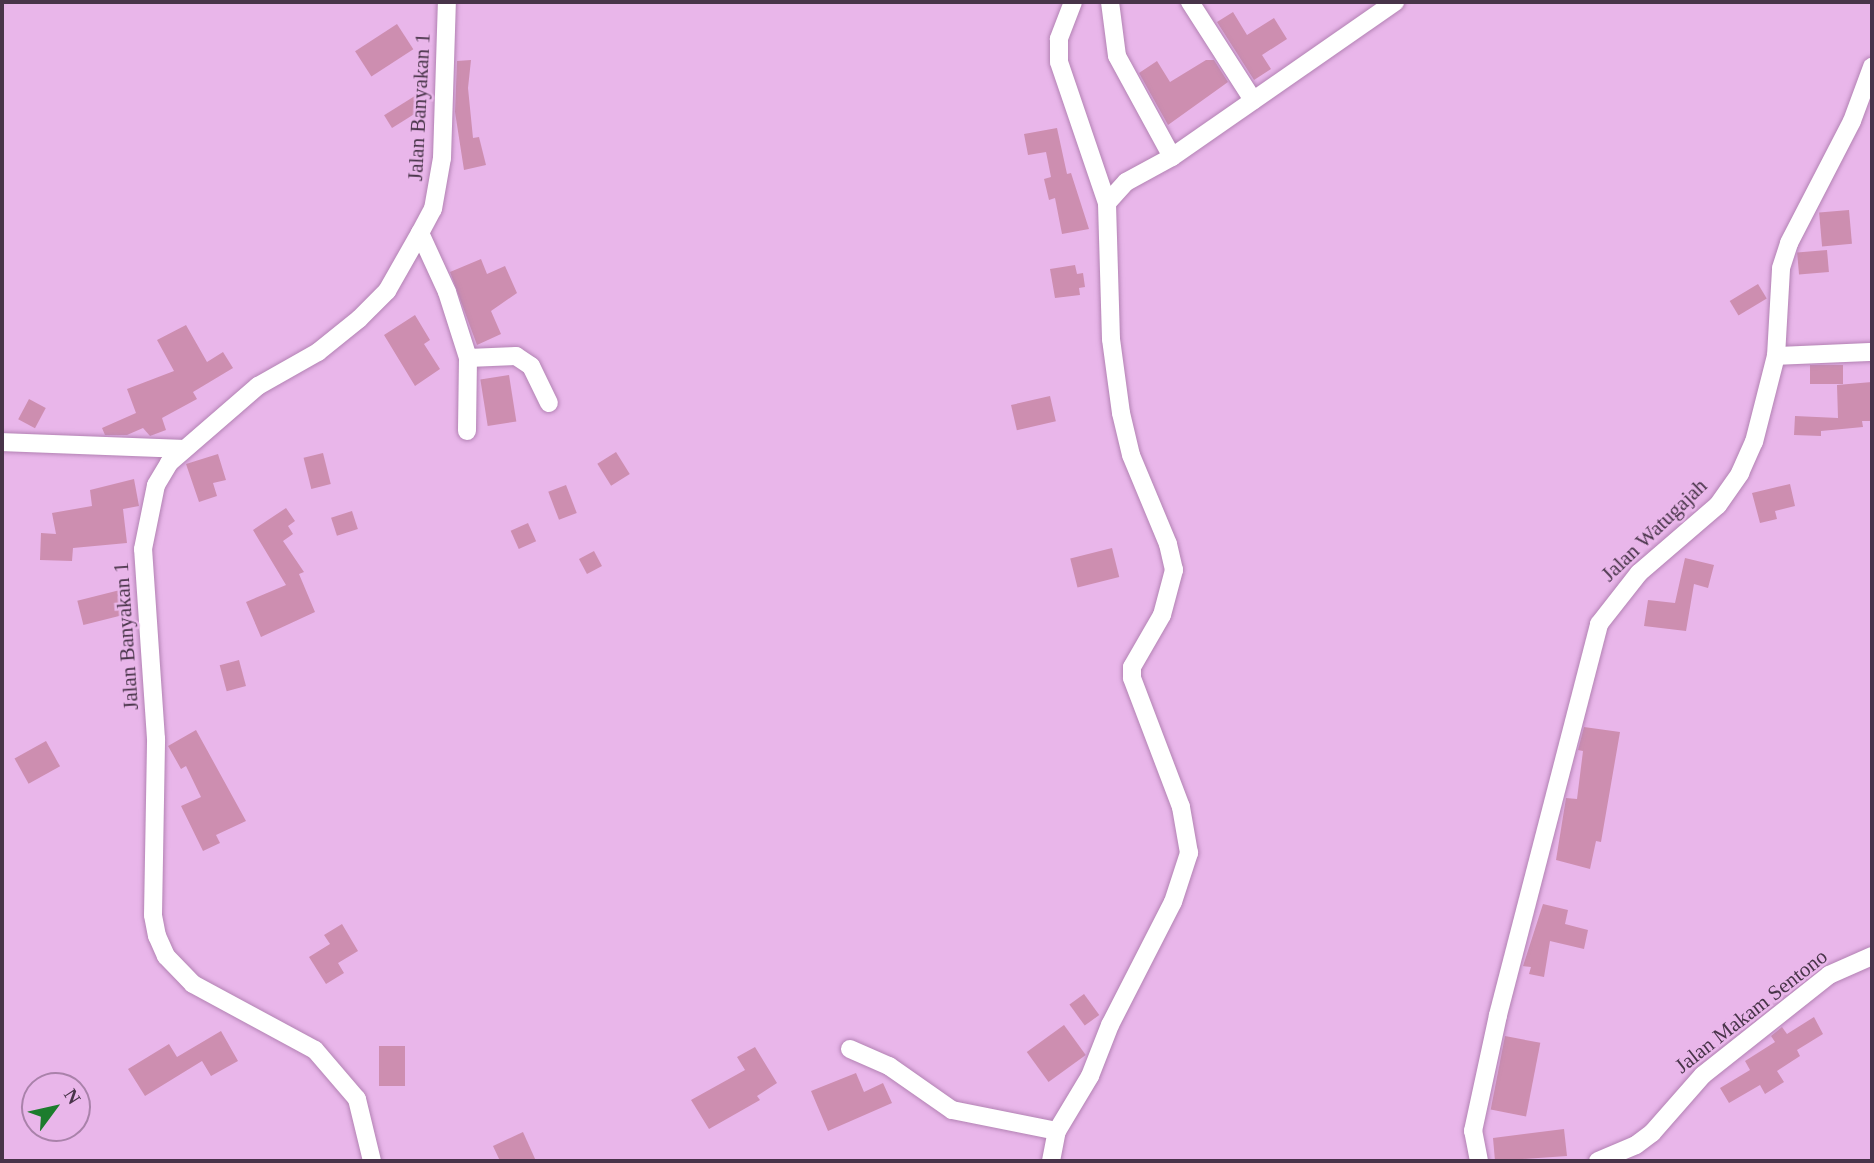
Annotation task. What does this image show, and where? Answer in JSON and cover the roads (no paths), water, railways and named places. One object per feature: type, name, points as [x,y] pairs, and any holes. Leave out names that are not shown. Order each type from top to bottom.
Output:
[{"type":"street","name":"Jalan Banyakan 1","points":[[372,1161],[364,1113],[337,1074],[293,1036],[218,999],[182,976],[166,956],[154,926],[156,739],[143,549],[156,485],[183,449],[258,386],[340,336],[387,291],[420,233],[433,209],[442,158],[447,2]]},
{"type":"street","points":[[1051,1161],[1057,1131],[1090,1076],[1110,1025],[1173,902],[1189,853],[1181,807],[1132,678],[1132,667],[1162,615],[1174,570],[1168,544],[1131,456],[1121,413],[1111,339],[1107,203],[1059,62],[1059,39],[1073,2]]},
{"type":"street","points":[[1110,2],[1117,56],[1172,157]]},
{"type":"street","points":[[1190,2],[1253,100]]},
{"type":"street","points":[[1107,203],[1126,182],[1172,157],[1395,2]]},
{"type":"street","name":"Jalan Watugajah","points":[[1479,1161],[1473,1131],[1498,1015],[1598,624],[1639,573],[1718,505],[1740,473],[1754,442],[1776,356],[1781,268],[1789,243],[1852,121],[1872,67]]},
{"type":"street","points":[[420,233],[447,292],[468,358],[467,430]]},
{"type":"street","points":[[1776,356],[1872,352]]},
{"type":"street","points":[[468,358],[516,356],[531,366],[549,403]]},
{"type":"street","points":[[2,442],[183,449]]},
{"type":"street","name":"Jalan Makam Sentono","points":[[1598,1161],[1636,1145],[1653,1133],[1703,1075],[1829,975],[1872,956]]},
{"type":"street","points":[[850,1049],[889,1066],[952,1110],[1057,1131]]}]
